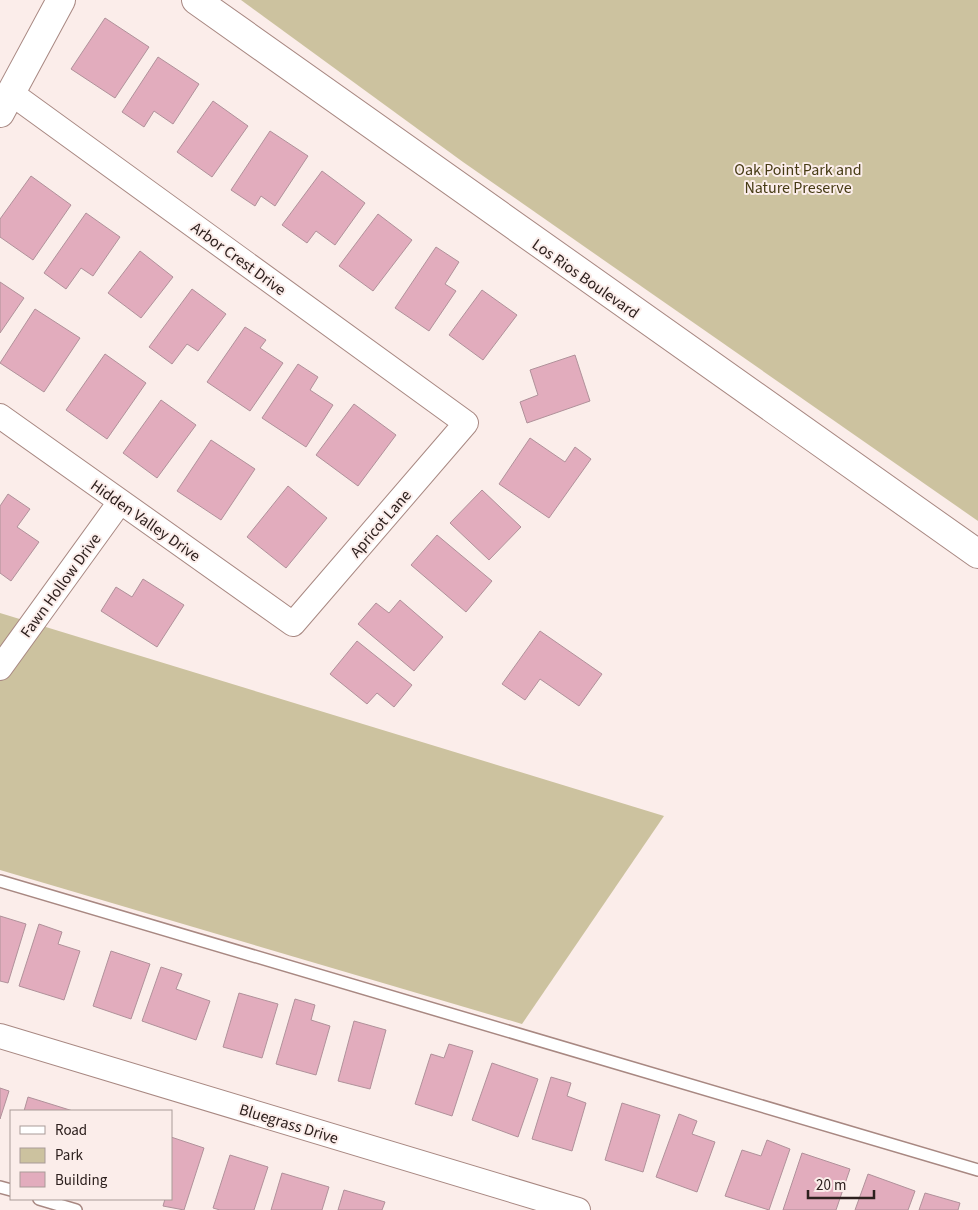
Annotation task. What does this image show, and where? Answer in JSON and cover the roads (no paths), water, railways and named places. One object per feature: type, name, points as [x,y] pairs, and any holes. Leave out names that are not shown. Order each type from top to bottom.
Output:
[{"type":"street","points":[[6,103],[60,0]]},
{"type":"street","name":"Los Rios Boulevard","points":[[196,0],[978,554]]},
{"type":"street","name":"Arbor Crest Drive","points":[[6,103],[466,423]]},
{"type":"street","name":"Hidden Valley Drive","points":[[0,416],[293,624]]},
{"type":"street","name":"Apricot Lane","points":[[293,624],[466,423]]},
{"type":"street","name":"Fawn Hollow Drive","points":[[0,668],[120,502]]},
{"type":"street","name":"Bluegrass Drive","points":[[0,1036],[578,1210]]},
{"type":"lane","points":[[0,881],[978,1170]]},
{"type":"lane","points":[[42,1200],[76,1210]]},
{"type":"park label","name":"Oak Point Park and Nature Preserve","points":[[798,178]]}]
